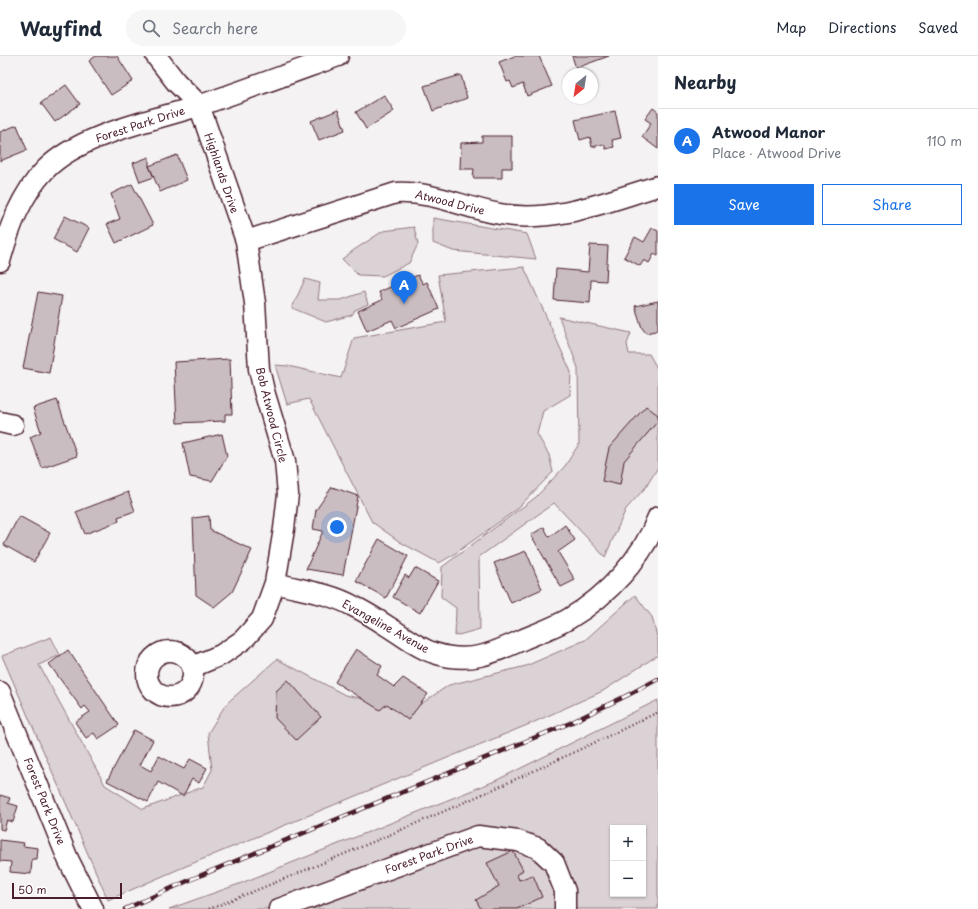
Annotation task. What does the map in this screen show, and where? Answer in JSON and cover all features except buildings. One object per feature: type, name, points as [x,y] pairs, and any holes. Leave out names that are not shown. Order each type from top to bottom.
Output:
[{"type":"street","points":[[156,56],[176,82],[199,105]]},
{"type":"street","name":"Forest Park Drive","points":[[0,261],[8,233],[19,207],[38,179],[56,161],[84,144],[110,133],[199,105],[338,56]]},
{"type":"street","name":"Highlands Drive","points":[[199,105],[246,241]]},
{"type":"street","name":"Atwood Drive","points":[[246,241],[396,193],[410,192],[500,214],[536,217],[560,214],[585,208],[658,186]]},
{"type":"street","name":"Bob Atwood Circle","points":[[192,667],[220,656],[243,640],[262,619],[275,583],[284,529],[288,494],[285,461],[259,369],[255,302],[246,241]]},
{"type":"street","name":"Evangeline Avenue","points":[[275,583],[331,597],[352,605],[416,645],[434,653],[454,658],[473,658],[493,653],[569,619],[590,605],[609,589],[642,551],[654,530],[658,517]]},
{"type":"street","name":"Forest Park Drive","points":[[0,692],[68,859],[93,909]]},
{"type":"street","name":"Forest Park Drive","points":[[279,909],[478,836],[518,841],[538,848],[554,863],[565,891],[565,909]]},
{"type":"path","points":[[209,909],[280,881],[554,763],[658,712]]},
{"type":"shaded area","points":[[433,218],[527,234],[536,259],[453,251],[433,243]]},
{"type":"shaded area","points":[[414,227],[418,244],[409,263],[383,276],[358,275],[342,259],[383,231]]},
{"type":"shaded area","points":[[524,267],[571,372],[570,395],[543,411],[537,434],[549,455],[553,472],[517,509],[453,555],[439,563],[400,542],[372,522],[309,399],[287,404],[275,365],[288,366],[341,378],[354,338],[446,322],[438,275]]},
{"type":"shaded area","points":[[305,279],[320,283],[318,300],[341,300],[364,292],[368,304],[355,310],[352,315],[326,322],[292,308]]},
{"type":"shaded area","points":[[559,317],[631,333],[627,344],[629,354],[649,354],[658,370],[658,467],[646,487],[626,509],[605,557],[554,503],[479,557],[480,629],[455,636],[456,608],[441,597],[442,567],[536,497],[565,466],[579,444],[578,368]]},
{"type":"shaded area","points":[[635,595],[652,617],[658,641],[658,655],[603,691],[532,723],[179,869],[108,900],[2,656],[51,637],[60,655],[39,665],[105,785],[143,809],[203,787],[212,770],[208,733],[226,704],[277,659],[345,695],[412,710],[449,685],[526,666],[585,640]]},
{"type":"shaded area","points":[[658,700],[658,909],[169,909],[239,884],[495,781]]},
{"type":"railway","points":[[125,909],[192,879],[570,723],[658,679]]},
{"type":"place","name":"Atwood Manor","points":[[404,304]]}]
